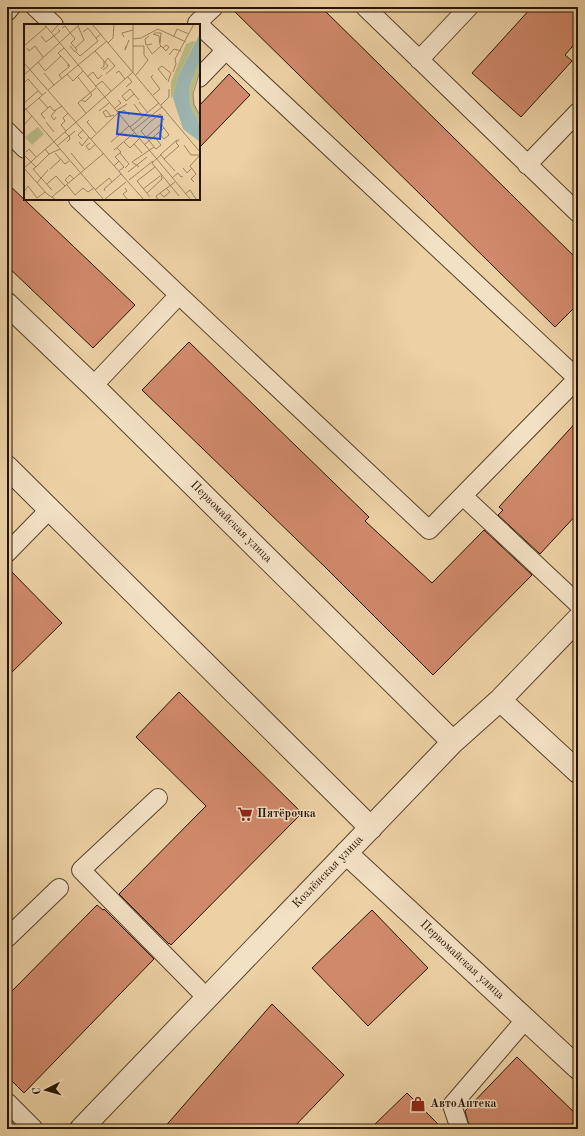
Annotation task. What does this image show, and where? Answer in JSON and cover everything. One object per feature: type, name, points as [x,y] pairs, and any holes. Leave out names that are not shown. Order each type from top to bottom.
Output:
[{"type":"street","name":"Первомайская улица","points":[[7,304],[93,386],[453,742]]},
{"type":"street","points":[[7,467],[371,828]]},
{"type":"street","name":"Козлёнская улица","points":[[81,1129],[453,742],[500,700],[578,619]]},
{"type":"street","points":[[500,700],[578,772]]},
{"type":"street","name":"Первомайская улица","points":[[346,853],[578,1068]]},
{"type":"lane","points":[[7,12],[11,7]]},
{"type":"lane","points":[[35,7],[53,24]]},
{"type":"lane","points":[[198,24],[197,23],[214,7]]},
{"type":"lane","points":[[365,7],[578,213]]},
{"type":"lane","points":[[419,60],[469,7]]},
{"type":"lane","points":[[79,200],[430,530],[578,379],[200,26]]},
{"type":"lane","points":[[200,77],[226,50]]},
{"type":"lane","points":[[527,165],[578,112]]},
{"type":"lane","points":[[7,132],[24,147]]},
{"type":"lane","points":[[93,386],[179,295]]},
{"type":"lane","points":[[463,496],[578,604]]},
{"type":"lane","points":[[7,552],[50,509]]},
{"type":"lane","points":[[158,798],[81,870],[207,998]]},
{"type":"lane","points":[[7,938],[59,888]]},
{"type":"lane","points":[[460,1129],[452,1105],[526,1019]]},
{"type":"lane","points":[[7,1102],[34,1129]]},
{"type":"building","points":[[230,7],[321,7],[578,260],[578,304],[555,327]]},
{"type":"building","points":[[532,7],[578,7],[578,40],[565,55],[572,61],[521,117],[472,73]]},
{"type":"building","points":[[229,74],[250,95],[200,147],[200,105]]},
{"type":"building","points":[[7,183],[135,305],[93,348],[7,266]]},
{"type":"building","points":[[189,342],[369,517],[365,521],[432,583],[484,530],[532,575],[433,675],[324,566],[142,390]]},
{"type":"building","points":[[578,420],[578,513],[540,554],[498,515],[503,510],[499,507]]},
{"type":"building","points":[[7,567],[62,623],[7,677]]},
{"type":"building","points":[[179,692],[302,813],[171,945],[119,894],[206,806],[136,737]]},
{"type":"building","points":[[97,905],[103,910],[104,909],[154,959],[24,1093],[7,1076],[7,996]]},
{"type":"building","points":[[372,910],[428,968],[368,1026],[312,968]]},
{"type":"building","points":[[272,1004],[344,1075],[292,1129],[163,1129]]},
{"type":"building","points":[[517,1057],[578,1116],[578,1118],[567,1129],[470,1129],[465,1111]]},
{"type":"building","points":[[407,1093],[443,1129],[370,1129]]},
{"type":"place","name":"Пятёрочка","points":[[245,814]]},
{"type":"place","name":"АвтоАптека","points":[[418,1104]]}]
